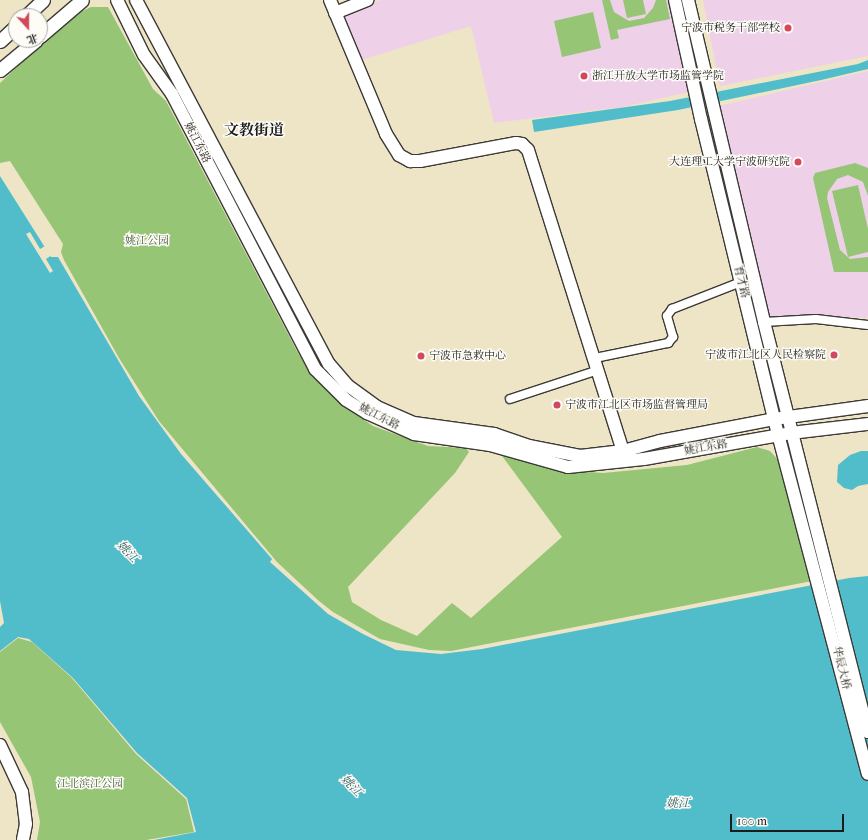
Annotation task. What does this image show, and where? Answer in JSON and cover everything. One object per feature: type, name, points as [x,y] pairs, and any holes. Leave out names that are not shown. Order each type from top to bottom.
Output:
[{"type":"main road","points":[[34,8],[43,0]]},
{"type":"main road","points":[[48,20],[70,0]]},
{"type":"main road","points":[[48,29],[82,0]]},
{"type":"main road","name":"姚江东路","points":[[117,0],[144,55],[172,94],[316,369],[346,400],[367,413],[414,434],[490,445],[568,467],[644,459],[792,433],[868,424]]},
{"type":"main road","name":"姚江东路","points":[[136,0],[298,310],[329,364],[347,385],[377,407],[414,422],[494,434],[529,446],[580,456],[623,451],[660,441],[774,419],[868,406]]},
{"type":"main road","points":[[330,0],[386,134],[399,155],[410,161],[420,161],[516,143],[522,144],[528,150],[595,358],[623,451]]},
{"type":"main road","points":[[335,13],[368,0]]},
{"type":"main road","name":"育才路","points":[[675,0],[701,120],[774,419],[819,562]]},
{"type":"main road","name":"育才路","points":[[688,0],[713,115],[792,433],[819,562]]},
{"type":"main road","points":[[0,41],[8,34]]},
{"type":"main road","points":[[0,63],[17,48]]},
{"type":"main road","points":[[0,70],[26,48]]},
{"type":"main road","name":"华辰大桥","points":[[819,562],[868,732]]},
{"type":"main road","name":"华辰大桥","points":[[819,562],[868,774]]},
{"type":"main road","points":[[0,745],[22,792],[26,824],[23,840]]},
{"type":"street","points":[[595,358],[668,343],[673,337],[667,316],[672,309],[741,282]]},
{"type":"street","points":[[764,322],[816,319],[868,325]]},
{"type":"street","points":[[510,399],[598,370]]},
{"type":"shaded area","name":"浙江开放大学市场监管学院","points":[[381,0],[669,0],[689,92],[622,107],[494,123],[471,26],[361,60],[341,17]]},
{"type":"shaded area","name":"宁波市税务干部学校","points":[[703,0],[868,0],[868,56],[720,86]]},
{"type":"shaded area","name":"大连理工大学宁波研究院","points":[[868,71],[868,318],[816,316],[766,321],[715,107]]},
{"type":"green space","points":[[602,0],[610,0],[614,12],[629,21],[644,18],[653,8],[656,0],[666,0],[670,19],[617,30],[619,38],[611,40]]},
{"type":"green space","points":[[623,0],[643,0],[646,14],[627,18]]},
{"type":"green space","name":"姚江公园","points":[[91,7],[108,7],[153,89],[166,101],[298,353],[313,375],[342,405],[373,426],[428,446],[466,448],[469,452],[455,473],[348,587],[352,602],[381,620],[417,636],[452,603],[471,618],[562,537],[502,456],[496,453],[562,470],[603,473],[687,465],[757,447],[770,451],[781,463],[812,581],[451,651],[429,650],[380,639],[333,612],[277,562],[159,421],[119,358],[64,260],[61,252],[63,244],[10,161],[0,163],[0,83],[37,48],[48,48],[48,38],[70,17]]},
{"type":"green space","points":[[593,12],[601,48],[562,57],[554,21]]},
{"type":"green space","points":[[855,163],[868,168],[868,196],[863,182],[848,175],[837,179],[828,192],[827,198],[840,250],[850,259],[868,257],[868,272],[834,272],[813,178],[815,173]]},
{"type":"green space","points":[[858,185],[868,229],[868,252],[848,257],[832,191]]},
{"type":"green space","name":"江北滨江公园","points":[[18,638],[32,642],[72,678],[136,754],[186,799],[194,832],[146,840],[37,840],[40,822],[31,777],[0,722],[0,652]]},
{"type":"water","points":[[868,60],[868,69],[821,80],[678,110],[534,132],[532,120],[670,101],[858,64]]},
{"type":"water","name":"姚江","points":[[0,176],[51,257],[58,257],[139,396],[181,454],[272,559],[270,562],[328,614],[363,634],[396,650],[441,654],[482,649],[849,578],[868,576],[868,840],[154,840],[196,832],[187,798],[137,753],[73,678],[29,639],[18,637],[0,651],[0,627],[4,623],[0,601]]},
{"type":"water","points":[[861,451],[868,451],[868,484],[858,486],[852,490],[844,488],[837,482],[838,465],[850,455]]},
{"type":"pier","points":[[30,232],[40,249],[45,246],[52,255],[46,259],[53,271],[50,273],[26,234]]},
{"type":"place","name":"宁波市税务干部学校","points":[[788,28]]},
{"type":"place","name":"浙江开放大学市场监管学院","points":[[584,76]]},
{"type":"place","name":"大连理工大学宁波研究院","points":[[798,162]]},
{"type":"place","name":"宁波市江北区人民检察院","points":[[834,355]]},
{"type":"place","name":"宁波市急救中心","points":[[421,356]]},
{"type":"place","name":"宁波市江北区市场监督管理局","points":[[557,405]]},
{"type":"district","name":"文教街道","points":[[254,131]]}]
